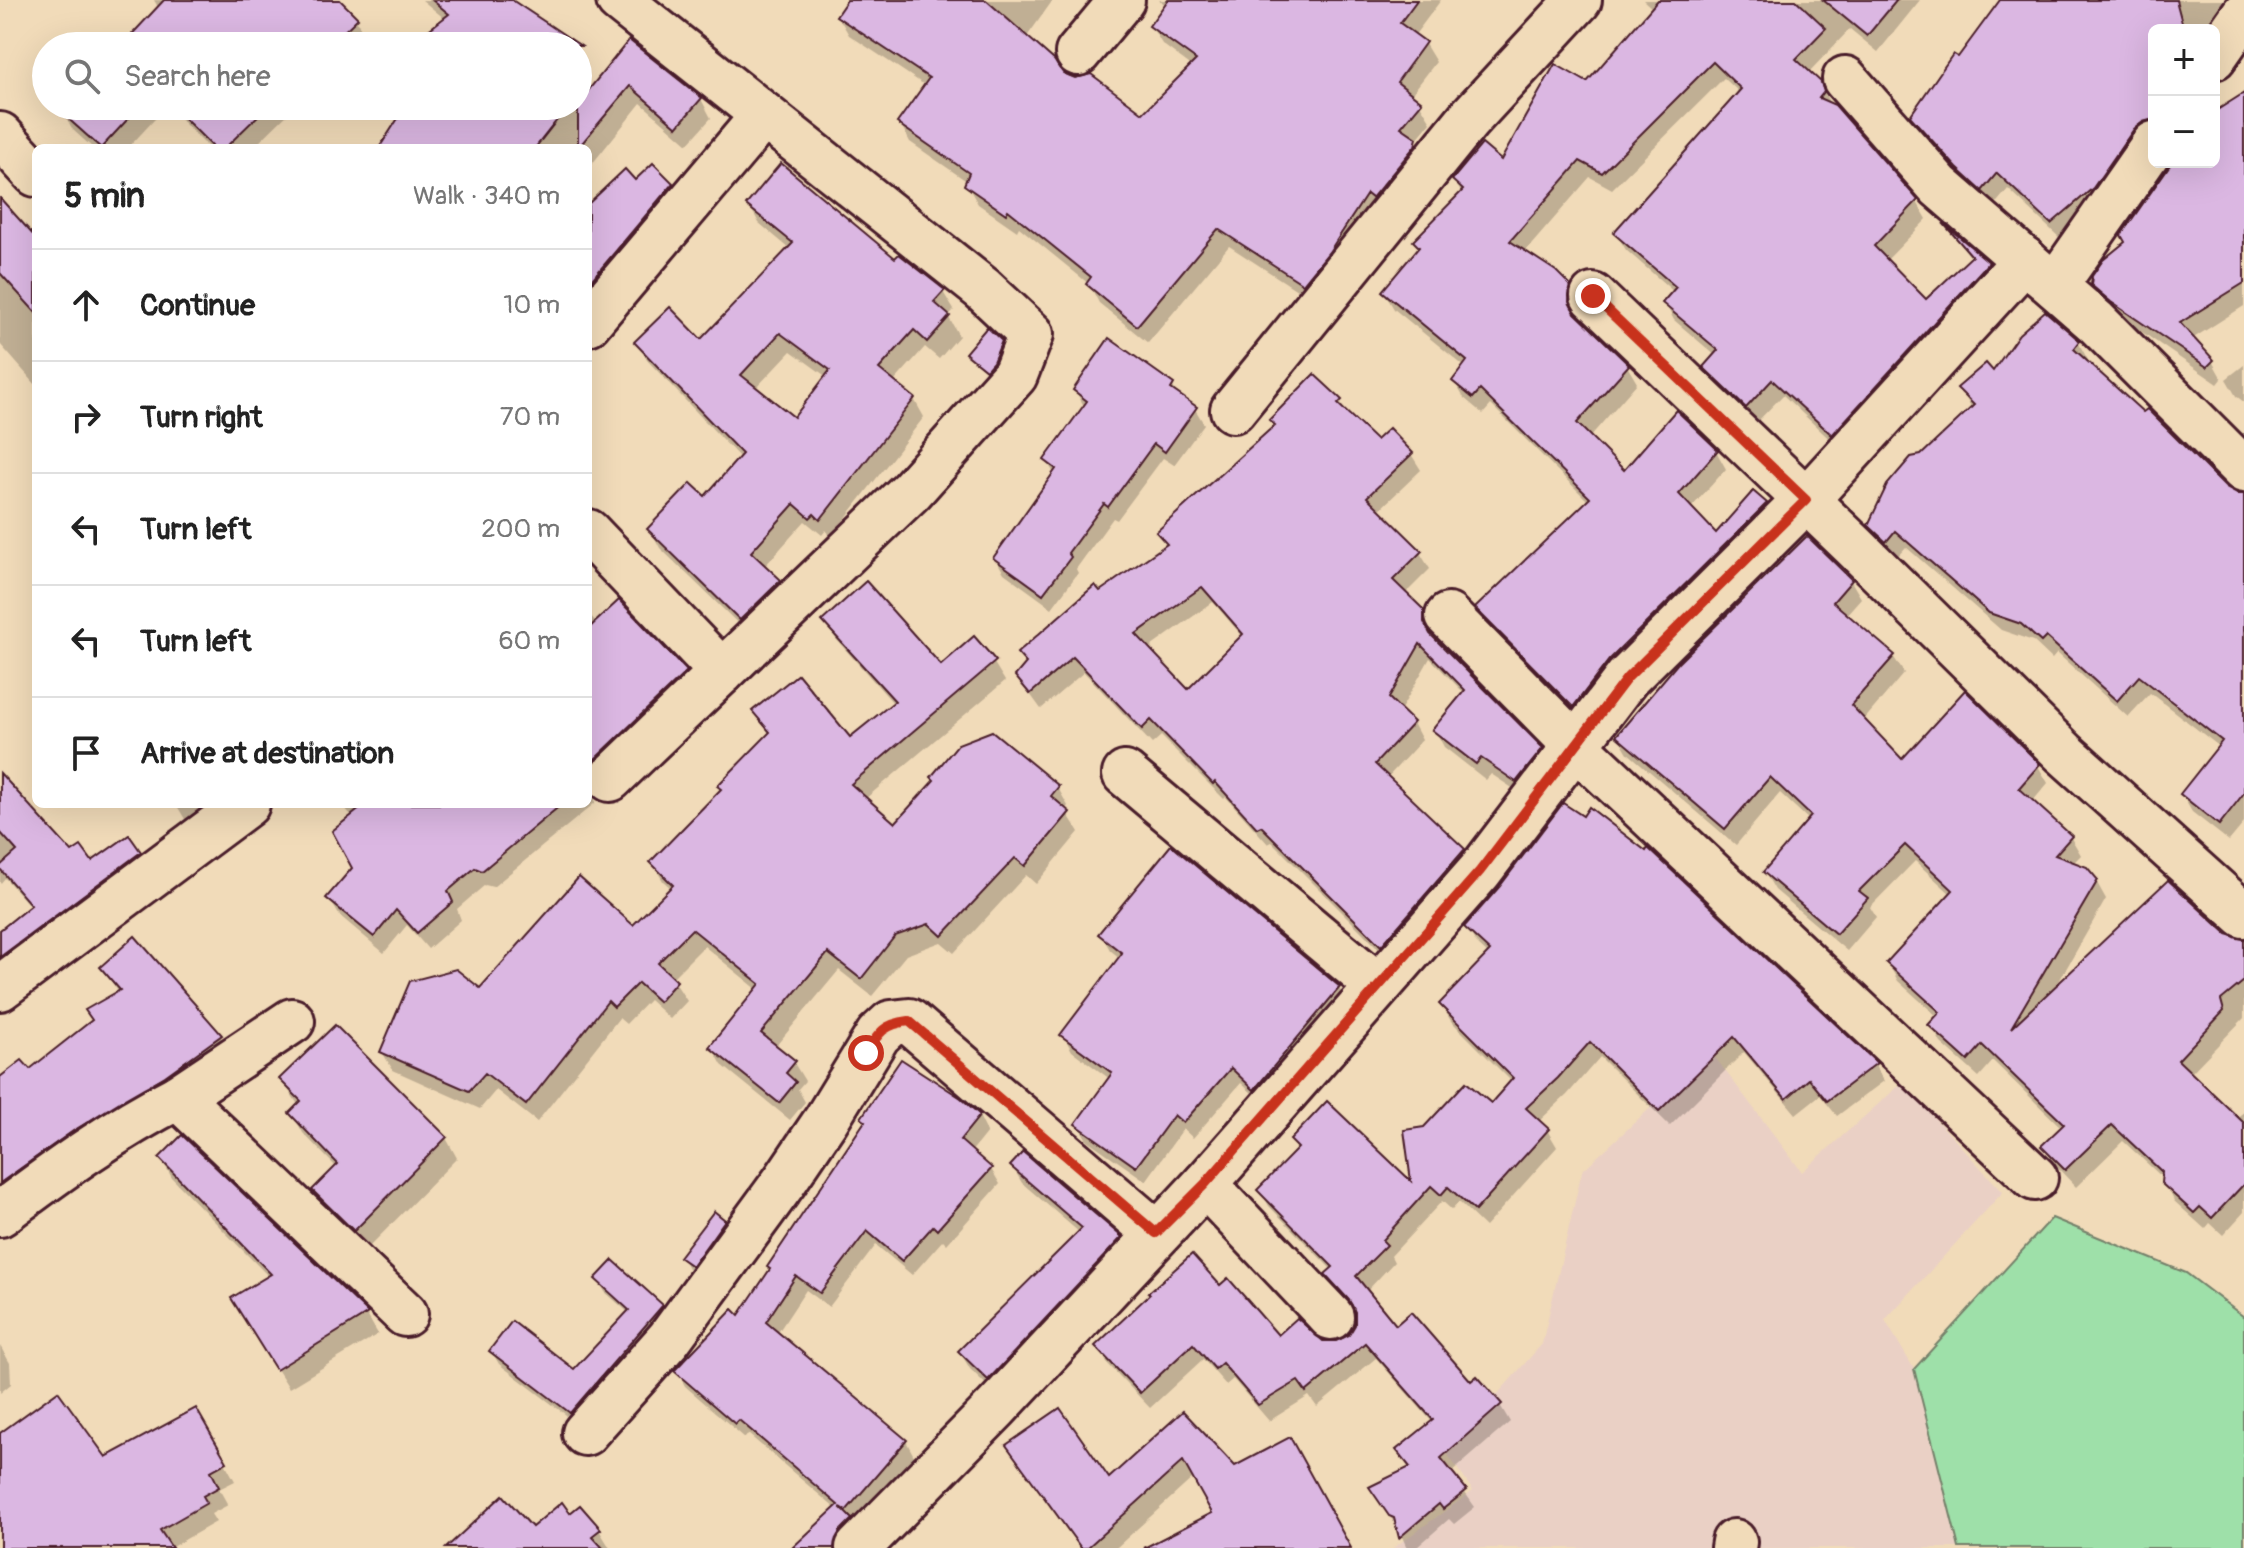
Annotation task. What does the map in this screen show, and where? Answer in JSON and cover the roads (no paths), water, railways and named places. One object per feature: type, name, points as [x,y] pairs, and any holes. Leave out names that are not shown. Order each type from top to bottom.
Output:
[{"type":"street","points":[[610,779],[911,491],[1015,375],[1031,334],[983,289],[619,0]]},
{"type":"street","points":[[1078,53],[1122,0]]},
{"type":"street","points":[[1233,410],[1468,120],[1579,0]]},
{"type":"street","points":[[2220,48],[2244,14]]},
{"type":"street","points":[[1845,79],[1939,186],[2096,322],[2244,470]]},
{"type":"street","points":[[592,318],[764,115]]},
{"type":"street","points":[[0,135],[32,170]]},
{"type":"street","points":[[858,1548],[996,1408],[1205,1184],[1480,871],[1627,678],[2040,273],[2148,151]]},
{"type":"street","points":[[1593,296],[2064,753],[2244,915]]},
{"type":"street","points":[[592,536],[722,672]]},
{"type":"street","points":[[1448,616],[1575,745],[2035,1178]]},
{"type":"street","points":[[1125,774],[1378,986]]},
{"type":"street","points":[[0,988],[242,808]]},
{"type":"street","points":[[0,1214],[57,1170],[178,1097],[292,1021]]},
{"type":"street","points":[[585,1433],[669,1339],[784,1182],[878,1035],[891,1023],[909,1021],[1156,1233]]},
{"type":"street","points":[[178,1097],[405,1314]]},
{"type":"street","points":[[1205,1184],[1331,1317]]}]
